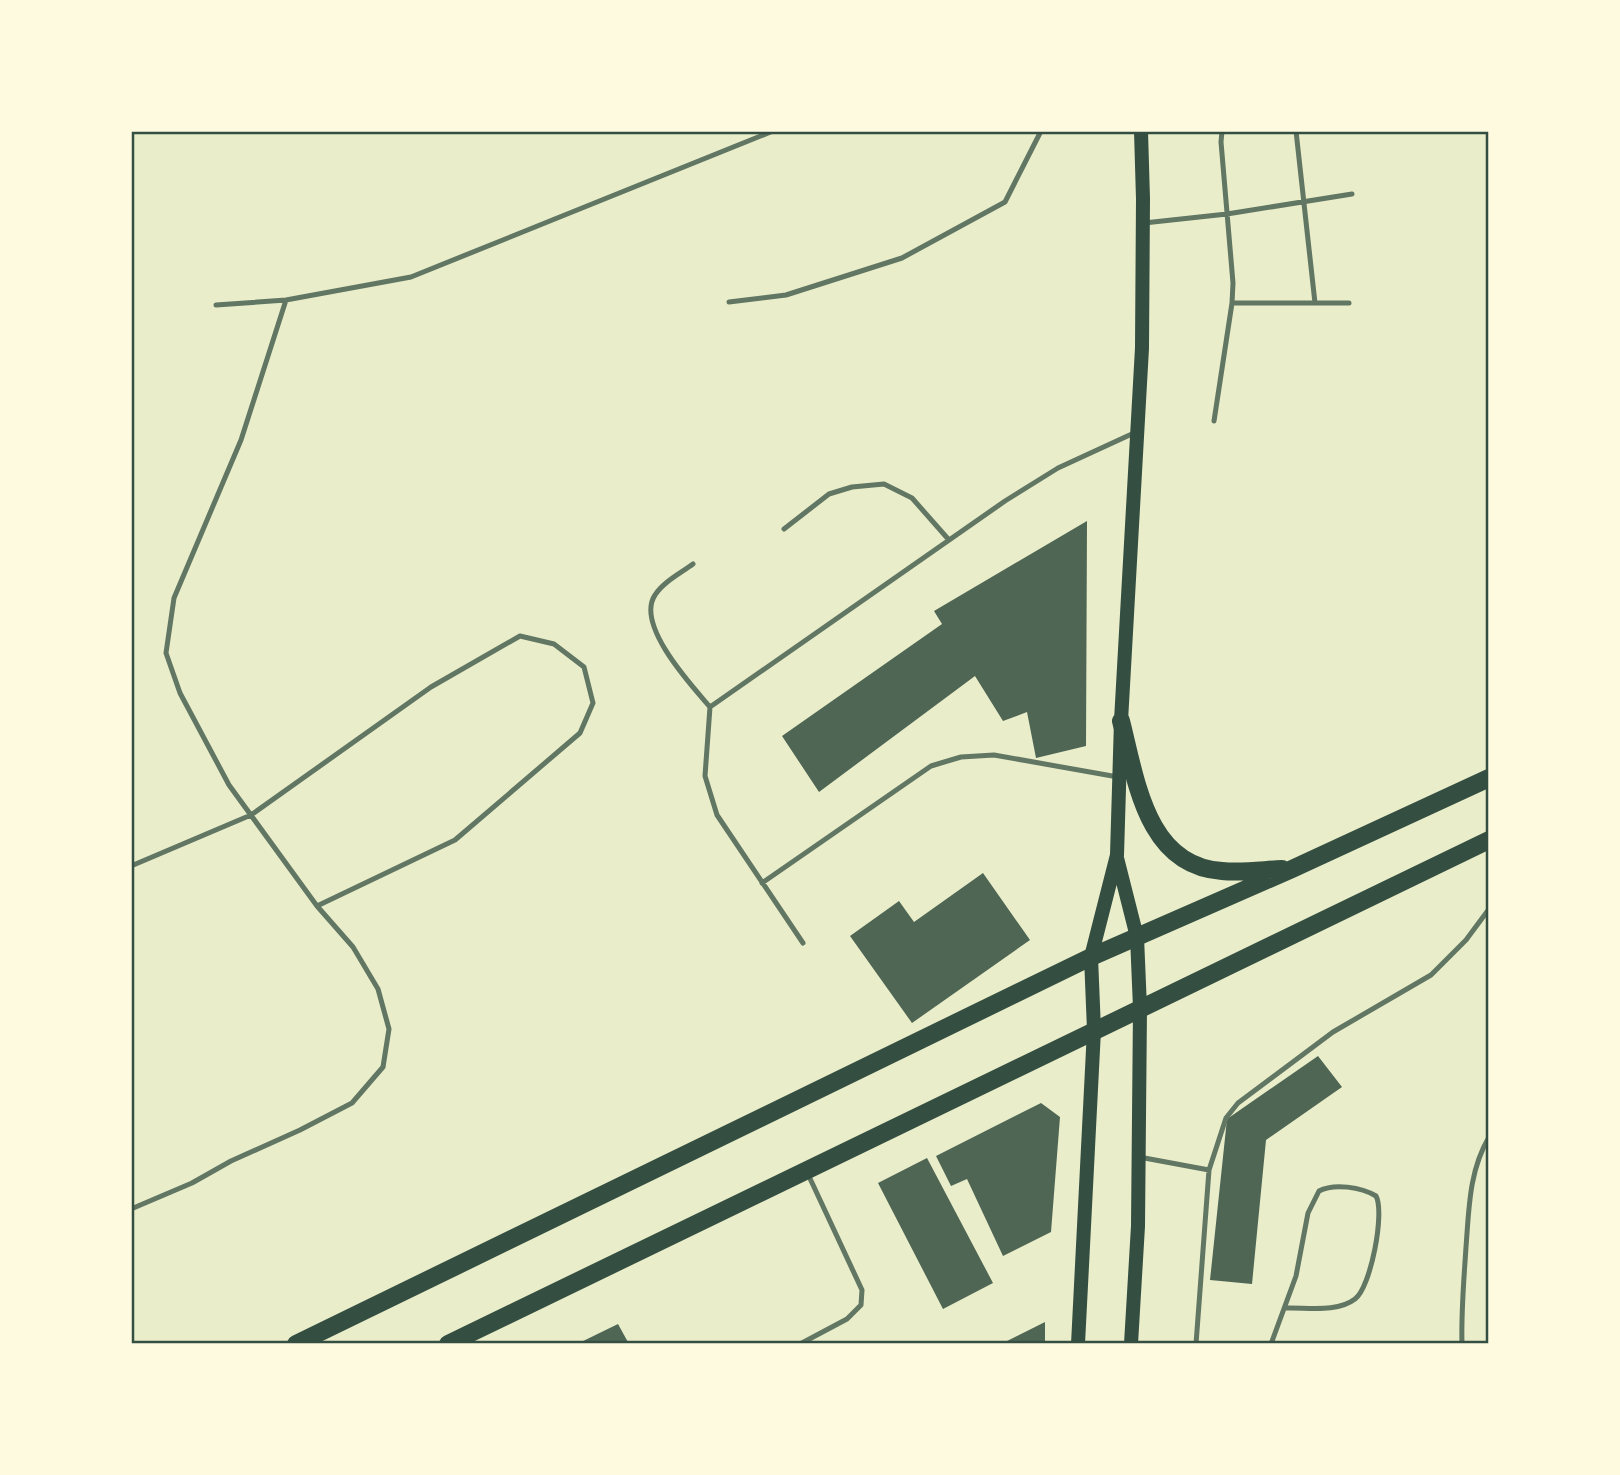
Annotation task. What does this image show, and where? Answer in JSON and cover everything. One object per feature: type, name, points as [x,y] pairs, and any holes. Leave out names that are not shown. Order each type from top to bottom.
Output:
[{"type":"main road","points":[[1078,1344],[1094,1030],[1091,957],[1117,855],[1121,721],[1142,348],[1141,131]]},
{"type":"main road","points":[[1121,721],[1143,806],[1160,837],[1175,851],[1192,863],[1221,871],[1292,869]]},
{"type":"main road","points":[[296,1344],[1091,957],[1292,869],[1489,778]]},
{"type":"main road","points":[[448,1344],[1489,840]]},
{"type":"main road","points":[[1117,855],[1138,937],[1138,1226],[1131,1344]]},
{"type":"lane","points":[[216,305],[286,300],[411,277],[773,131]]},
{"type":"lane","points":[[729,302],[786,295],[902,258],[1005,202],[1041,131]]},
{"type":"lane","points":[[1214,421],[1233,283],[1220,142],[1222,131]]},
{"type":"lane","points":[[1296,131],[1315,303]]},
{"type":"lane","points":[[1143,223],[1227,214],[1352,194]]},
{"type":"lane","points":[[131,1209],[192,1183],[231,1161],[352,1103],[383,1067],[389,1029],[378,989],[353,947],[317,906],[229,785],[180,693],[166,653],[174,598],[241,440],[286,300]]},
{"type":"lane","points":[[1232,303],[1349,303]]},
{"type":"lane","points":[[710,707],[1005,500],[1058,468],[1137,431]]},
{"type":"lane","points":[[784,529],[829,494],[852,487],[884,484],[912,498],[950,540]]},
{"type":"lane","points":[[693,564],[656,592],[652,598],[650,612],[663,649],[710,707],[705,776],[717,815],[803,943]]},
{"type":"lane","points":[[131,866],[251,816],[430,687],[520,636],[554,644],[584,667],[593,704],[580,733],[455,840],[317,906]]},
{"type":"lane","points":[[762,883],[931,766],[961,757],[994,755],[1119,778]]},
{"type":"lane","points":[[1196,1344],[1209,1170],[1226,1118],[1238,1103],[1333,1032],[1430,975],[1466,940],[1489,909]]},
{"type":"lane","points":[[1462,1344],[1471,1183],[1478,1158],[1489,1137]]},
{"type":"lane","points":[[1139,1157],[1209,1170]]},
{"type":"lane","points":[[800,1344],[847,1318],[861,1306],[862,1290],[806,1170]]},
{"type":"lane","points":[[1271,1344],[1296,1276],[1308,1213],[1319,1191],[1332,1186],[1376,1196],[1380,1205],[1380,1219],[1370,1267],[1360,1293],[1355,1299],[1339,1306],[1285,1308]]},
{"type":"building","points":[[1087,521],[1086,746],[1036,758],[1027,712],[1003,721],[975,676],[819,792],[782,736],[942,624],[934,611]]},
{"type":"building","points":[[983,873],[1030,940],[912,1023],[850,936],[899,901],[914,922]]},
{"type":"building","points":[[1318,1056],[1342,1087],[1266,1140],[1252,1284],[1210,1280],[1227,1119]]},
{"type":"building","points":[[1041,1103],[1060,1117],[1051,1232],[1003,1256],[967,1179],[951,1186],[936,1156]]},
{"type":"building","points":[[927,1158],[993,1283],[943,1309],[878,1183]]},
{"type":"building","points":[[1045,1322],[1045,1344],[1001,1344]]},
{"type":"building","points":[[618,1324],[629,1344],[577,1344]]}]
